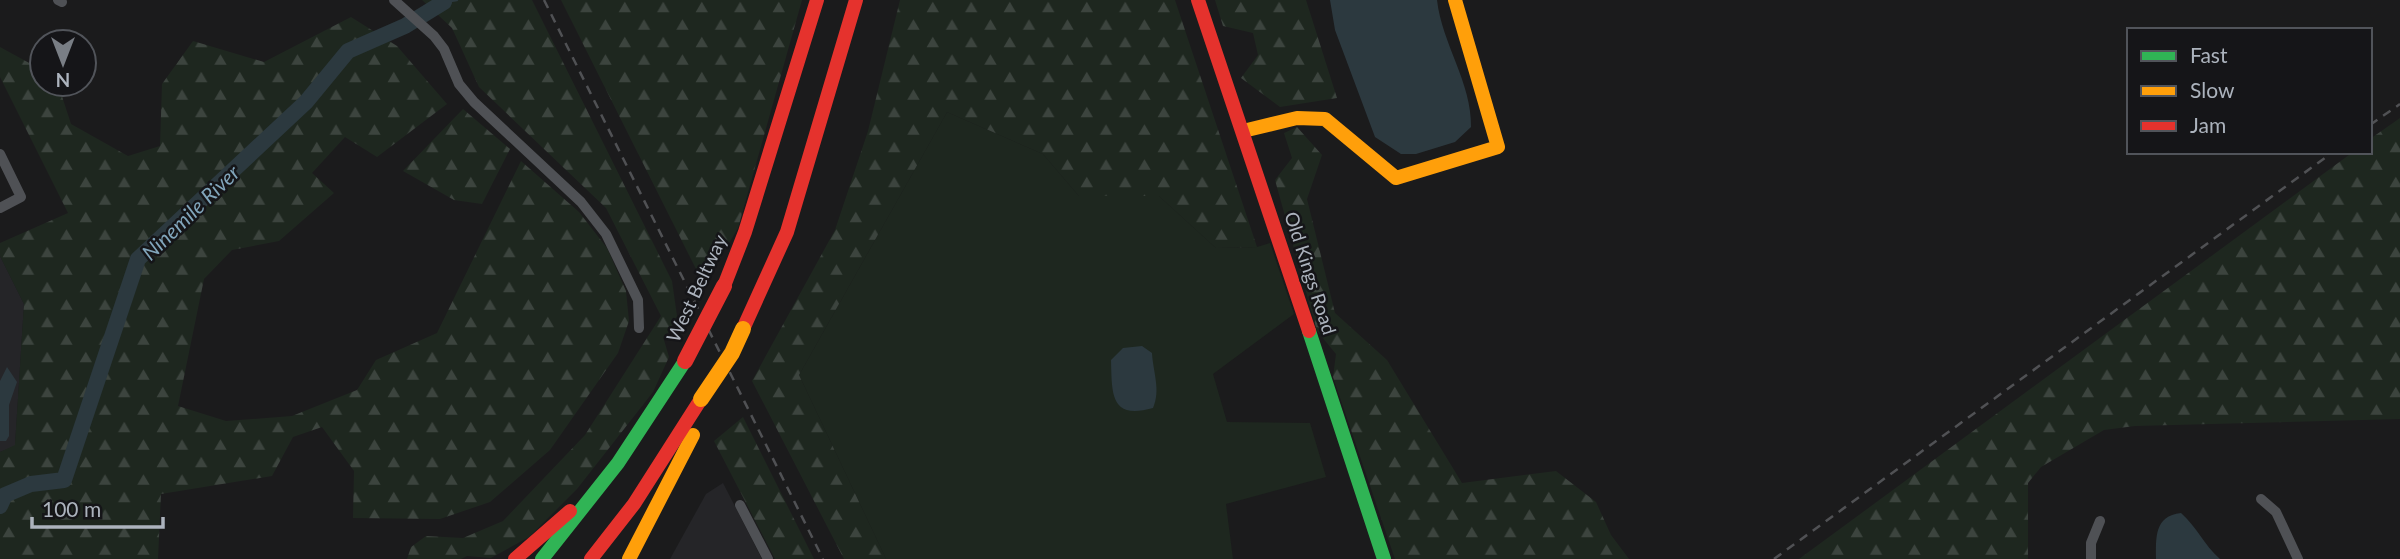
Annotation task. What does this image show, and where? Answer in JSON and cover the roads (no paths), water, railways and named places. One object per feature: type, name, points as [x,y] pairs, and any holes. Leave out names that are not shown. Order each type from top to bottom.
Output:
[{"type":"main road","name":"West Beltway","points":[[542,559],[565,533],[649,419],[685,361],[724,286],[746,232],[817,0]]},
{"type":"main road","points":[[629,559],[704,403],[732,353],[787,232],[856,0]]},
{"type":"main road","name":"Old Kings Road","points":[[1198,0],[1384,559]]},
{"type":"main road","points":[[1243,131],[1297,118],[1325,119],[1396,178],[1498,147],[1455,0]]},
{"type":"main road","points":[[591,559],[635,504],[704,403]]},
{"type":"main road","points":[[515,559],[609,474]]},
{"type":"street","points":[[398,3],[434,36],[444,49],[459,84],[474,102],[595,218],[616,252],[638,300],[639,328]]},
{"type":"street","points":[[0,154],[21,197],[0,208]]},
{"type":"street","points":[[2261,499],[2277,512],[2298,559]]},
{"type":"street","points":[[740,505],[768,559]]},
{"type":"street","points":[[2091,559],[2091,543],[2100,521]]},
{"type":"waterway","points":[[444,2],[457,0]]},
{"type":"waterway","name":"Ninemile River","points":[[0,506],[5,495],[31,484],[64,480],[138,259],[306,102],[348,51],[405,26],[444,2]]},
{"type":"railway","points":[[544,0],[823,559]]},
{"type":"railway","points":[[2372,124],[2400,104]]},
{"type":"railway","points":[[1774,559],[2330,154]]}]
